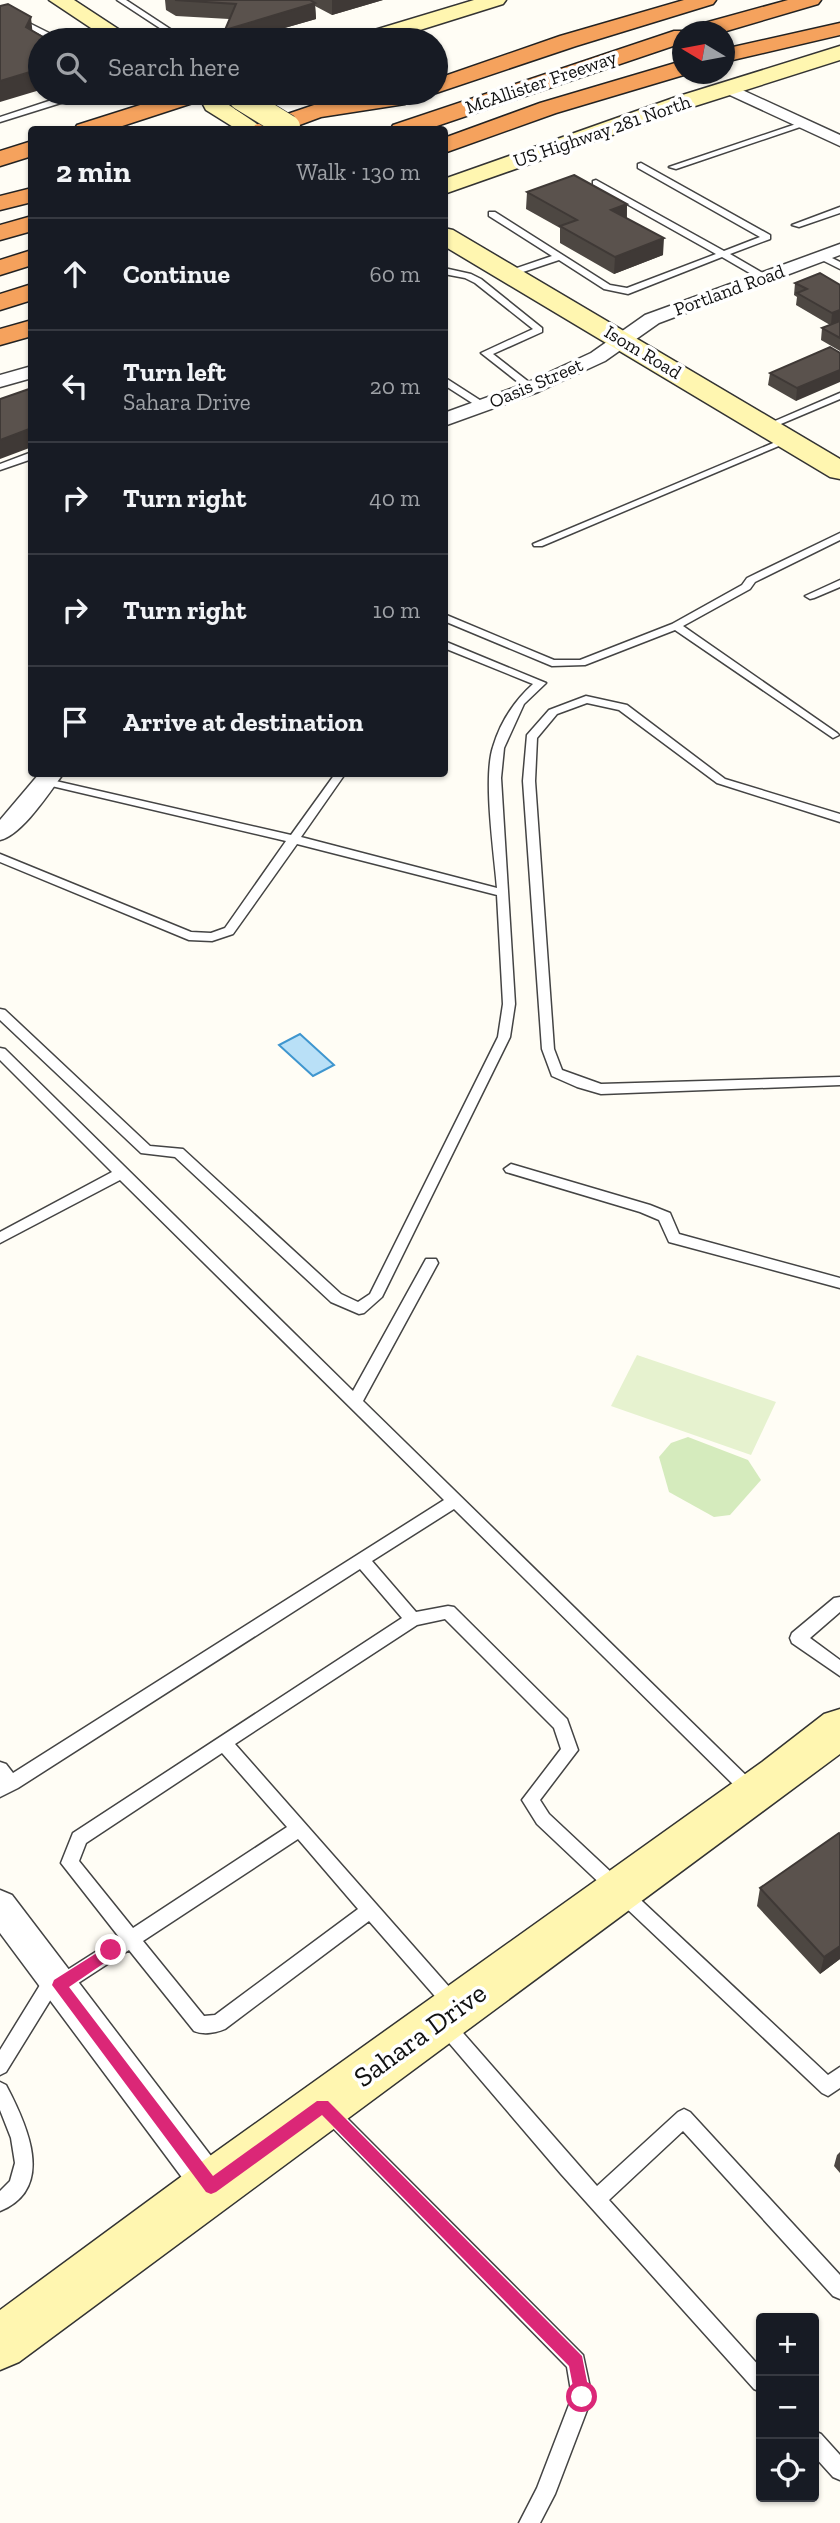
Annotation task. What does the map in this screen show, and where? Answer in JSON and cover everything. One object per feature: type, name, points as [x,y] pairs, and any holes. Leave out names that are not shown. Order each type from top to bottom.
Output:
[{"type":"highway","name":"McAllister Freeway","points":[[448,82],[568,41],[706,0]]},
{"type":"highway","points":[[735,22],[811,0]]},
{"type":"highway","points":[[735,53],[840,29]]},
{"type":"highway","name":"McAllister Freeway","points":[[413,126],[672,39]]},
{"type":"highway","points":[[448,145],[548,108],[672,71]]},
{"type":"highway","points":[[100,126],[176,105]]},
{"type":"highway","points":[[274,126],[317,111],[353,105]]},
{"type":"highway","points":[[318,126],[380,105]]},
{"type":"highway","points":[[0,159],[28,149]]},
{"type":"highway","points":[[0,203],[28,196]]},
{"type":"highway","points":[[0,233],[28,224]]},
{"type":"highway","points":[[0,268],[28,258]]},
{"type":"highway","points":[[0,302],[28,292]]},
{"type":"highway","points":[[0,337],[28,329]]},
{"type":"street","points":[[59,0],[104,28]]},
{"type":"street","points":[[405,28],[496,0]]},
{"type":"street","name":"US Highway 281 North","points":[[448,186],[727,88],[840,52]]},
{"type":"street","points":[[727,88],[840,141]]},
{"type":"street","points":[[221,105],[250,126]]},
{"type":"street","points":[[252,105],[286,126]]},
{"type":"street","name":"Isom Road","points":[[448,237],[840,471]]},
{"type":"street","name":"Portland Road","points":[[624,341],[652,318],[840,249]]},
{"type":"street","name":"Oasis Street","points":[[448,417],[531,388],[598,357],[624,341]]},
{"type":"street","points":[[0,381],[28,373]]},
{"type":"street","points":[[0,833],[49,778]]},
{"type":"street","name":"Sahara Drive","points":[[0,2343],[840,1728]]},
{"type":"street","points":[[0,1906],[211,2186]]},
{"type":"lane","points":[[124,2],[143,0]]},
{"type":"lane","points":[[124,2],[165,28]]},
{"type":"lane","points":[[0,19],[11,16],[34,28]]},
{"type":"lane","points":[[0,120],[46,105]]},
{"type":"lane","points":[[673,167],[804,124]]},
{"type":"lane","points":[[492,214],[607,287],[628,291],[768,237],[641,166]]},
{"type":"lane","points":[[596,183],[763,277]]},
{"type":"lane","points":[[796,225],[840,210]]},
{"type":"lane","points":[[821,256],[840,266]]},
{"type":"lane","points":[[512,273],[559,257]]},
{"type":"lane","points":[[448,272],[478,281],[539,330],[486,354],[531,388]]},
{"type":"lane","points":[[448,383],[483,406]]},
{"type":"lane","points":[[538,544],[777,433],[840,396]]},
{"type":"lane","points":[[0,467],[28,457]]},
{"type":"lane","points":[[448,619],[552,663],[581,663],[676,626],[746,587],[751,580],[840,536]]},
{"type":"lane","points":[[810,596],[840,583]]},
{"type":"lane","points":[[676,626],[832,735]]},
{"type":"lane","points":[[0,1013],[146,1150],[178,1152],[336,1298],[359,1310],[376,1297],[504,1037],[509,1004],[495,778],[498,748],[519,703],[540,683],[448,646]]},
{"type":"lane","points":[[840,818],[721,781],[623,707],[586,699],[553,712],[531,737],[530,781],[548,1049],[557,1073],[601,1089],[840,1081]]},
{"type":"lane","points":[[0,858],[189,936],[212,937],[229,931],[338,777]]},
{"type":"lane","points":[[49,778],[503,893]]},
{"type":"lane","points":[[0,1052],[121,1174],[754,1793]]},
{"type":"lane","points":[[511,1169],[645,1208],[665,1217],[674,1238],[840,1283]]},
{"type":"lane","points":[[0,1238],[121,1174]]},
{"type":"lane","points":[[355,1401],[431,1263]]},
{"type":"lane","points":[[0,1769],[6,1787],[456,1500]]},
{"type":"lane","points":[[362,1560],[413,1619]]},
{"type":"lane","points":[[840,1603],[798,1639],[840,1669]]},
{"type":"lane","points":[[369,1912],[219,2022],[200,2025],[70,1863],[79,1838],[413,1619],[448,1612],[561,1724],[570,1750],[530,1800],[543,1819],[828,2087],[840,2076]]},
{"type":"lane","points":[[224,1742],[369,1912],[568,2168],[598,2198],[756,2376]]},
{"type":"lane","points":[[0,2066],[57,1982],[131,1938],[299,1829]]},
{"type":"lane","points":[[0,2091],[14,2119],[25,2162],[17,2189],[0,2202]]},
{"type":"lane","points":[[323,2106],[576,2362],[582,2397],[545,2494],[529,2523]]},
{"type":"lane","points":[[598,2198],[684,2118],[840,2289]]},
{"type":"lane","points":[[819,2447],[840,2470]]},
{"type":"green space","points":[[637,1355],[776,1402],[751,1455],[611,1406]]},
{"type":"green space","points":[[688,1437],[748,1460],[761,1480],[730,1515],[714,1517],[669,1492],[659,1457],[671,1443]]},
{"type":"water","points":[[300,1034],[334,1065],[313,1076],[279,1045]]},
{"type":"building","points":[[175,0],[310,0],[315,3],[226,28],[236,4]]},
{"type":"building","points":[[8,4],[31,17],[26,27],[28,73],[0,81],[0,6]]},
{"type":"building","points":[[574,175],[627,204],[611,210],[664,238],[615,257],[560,226],[577,220],[527,192]]},
{"type":"building","points":[[820,273],[840,285],[840,310],[832,313],[797,293],[807,289],[795,283]]},
{"type":"building","points":[[840,321],[840,338],[822,328]]},
{"type":"building","points":[[830,347],[840,353],[840,370],[797,388],[770,373]]},
{"type":"building","points":[[28,389],[28,430],[0,440],[0,399]]},
{"type":"building","points":[[839,1833],[840,1946],[824,1957],[760,1888]]},
{"type":"route","points":[[111,1950],[60,1985],[211,2186],[323,2106],[576,2362],[582,2397]]}]
